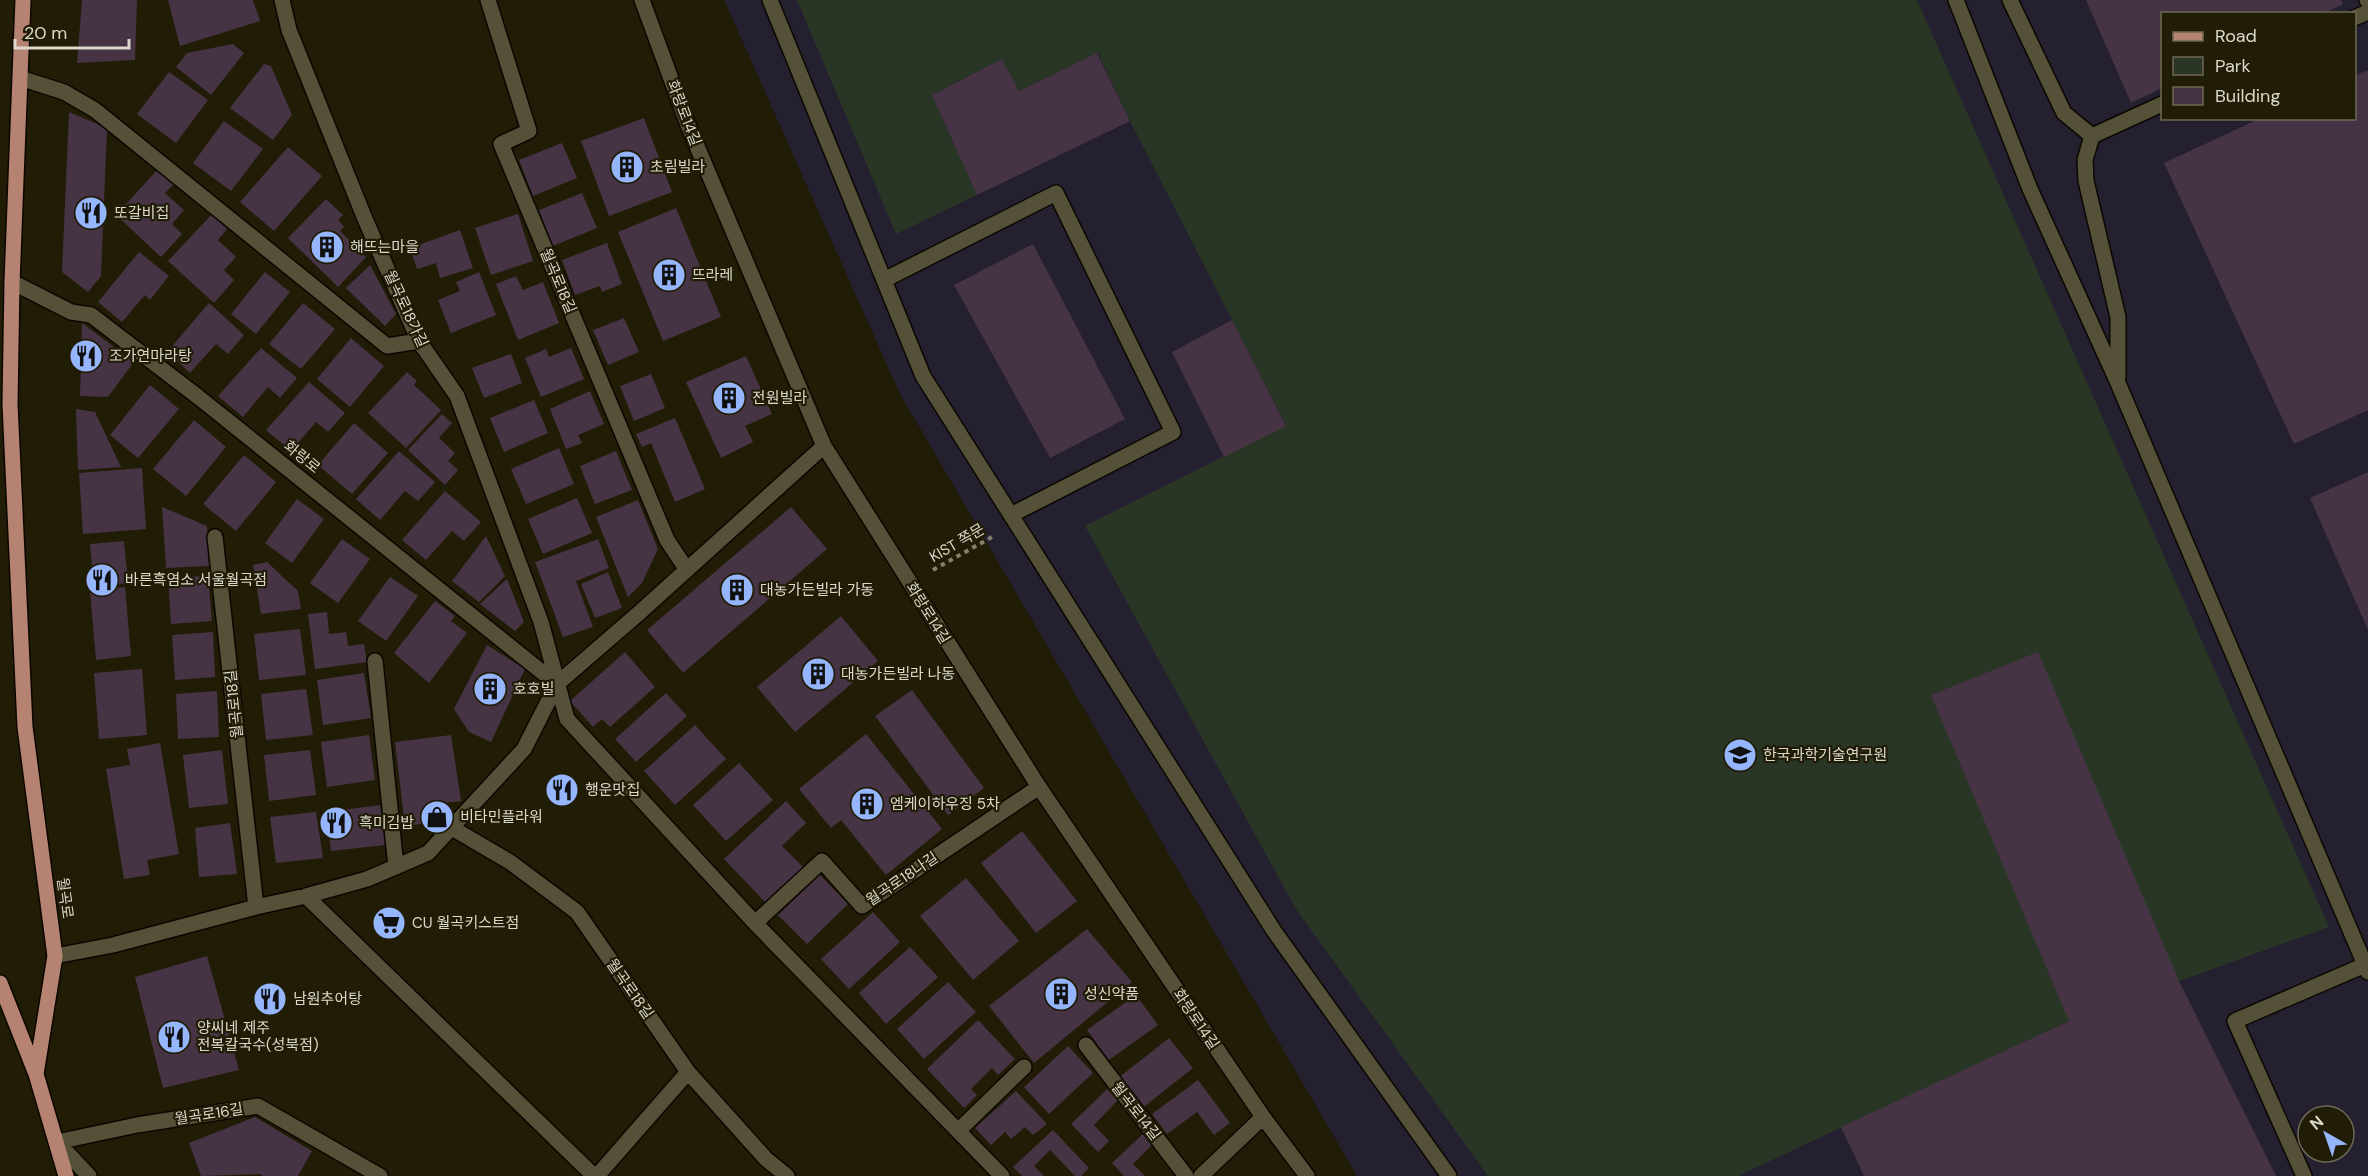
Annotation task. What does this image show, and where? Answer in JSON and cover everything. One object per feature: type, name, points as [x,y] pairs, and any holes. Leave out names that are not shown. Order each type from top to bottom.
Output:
[{"type":"main road","points":[[12,282],[23,0]]},
{"type":"main road","name":"월곡로","points":[[12,282],[10,404],[25,727],[55,956],[36,1074]]},
{"type":"main road","name":"월곡로","points":[[0,983],[36,1074],[66,1176]]},
{"type":"street","name":"월곡로18가길","points":[[282,0],[289,30],[338,152],[419,341],[457,396],[541,622],[557,684]]},
{"type":"street","name":"월곡로18길","points":[[488,0],[529,130],[501,144],[667,540],[687,570]]},
{"type":"street","name":"화랑로14길","points":[[642,0],[688,125],[824,446],[1039,787],[1263,1117],[1307,1176]]},
{"type":"street","points":[[770,0],[923,376],[1274,931],[1449,1176]]},
{"type":"street","points":[[1956,0],[2030,189],[2118,383],[2366,969],[2235,1022],[2304,1176]]},
{"type":"street","points":[[2010,0],[2064,113],[2092,136]]},
{"type":"street","points":[[20,78],[64,92],[96,110],[387,346],[419,341]]},
{"type":"street","points":[[2118,383],[2118,316],[2085,181],[2085,160],[2092,136],[2161,105]]},
{"type":"street","points":[[884,280],[1056,193],[1173,432],[1013,519]]},
{"type":"street","name":"화랑로","points":[[12,282],[71,312],[91,315],[197,396],[557,684]]},
{"type":"street","points":[[55,956],[112,945],[306,896],[367,879],[428,853],[524,749],[557,684],[824,446]]},
{"type":"street","name":"월곡로18길","points":[[215,537],[256,907]]},
{"type":"street","points":[[375,661],[396,867]]},
{"type":"street","points":[[557,684],[567,719],[755,923],[1002,1176]]},
{"type":"street","name":"월곡로18나길","points":[[755,923],[822,861],[862,906],[1039,787]]},
{"type":"street","name":"월곡로18길","points":[[452,828],[510,862],[577,912],[688,1072],[766,1159],[787,1176]]},
{"type":"street","points":[[306,896],[596,1176],[688,1072]]},
{"type":"street","name":"월곡로14길","points":[[1086,1045],[1186,1176]]},
{"type":"street","points":[[958,1131],[1024,1067]]},
{"type":"street","name":"월곡로16길","points":[[57,1142],[137,1125],[258,1106],[380,1176]]},
{"type":"street","points":[[1201,1176],[1263,1117]]},
{"type":"street","points":[[57,1142],[89,1176]]},
{"type":"path","name":"KIST 쪽문","points":[[910,584],[1013,519]]},
{"type":"shaded area","name":"한국과학기술연구원","points":[[724,0],[2368,0],[2368,1176],[1357,1176],[900,394]]},
{"type":"green space","name":"한국과학기술연구원","points":[[797,0],[1917,0],[2329,927],[2069,1021],[1738,1176],[1488,1176],[1296,909],[1085,526],[1286,425],[1130,121],[1098,53],[1019,91],[1002,59],[932,95],[977,195],[896,234]]},
{"type":"building","points":[[82,0],[137,0],[135,60],[77,63]]},
{"type":"building","points":[[168,0],[253,0],[260,21],[180,46]]},
{"type":"building","points":[[2086,0],[2341,0],[2343,4],[2327,12],[2161,12],[2161,88],[2131,103]]},
{"type":"building","points":[[233,44],[244,53],[211,95],[176,67],[187,53]]},
{"type":"building","points":[[1097,53],[1130,121],[977,195],[932,95],[1002,59],[1019,91]]},
{"type":"building","points":[[264,64],[271,66],[292,115],[273,140],[230,108]]},
{"type":"building","points":[[2368,70],[2368,410],[2294,444],[2164,163],[2257,120],[2356,120],[2356,75]]},
{"type":"building","points":[[169,72],[208,100],[176,143],[137,114]]},
{"type":"building","points":[[69,112],[107,128],[101,276],[88,292],[62,272]]},
{"type":"building","name":"초림빌라","points":[[644,118],[672,192],[609,216],[581,141]]},
{"type":"building","points":[[224,121],[263,149],[231,191],[193,163]]},
{"type":"building","points":[[562,143],[577,178],[533,196],[519,160]]},
{"type":"building","points":[[288,147],[322,176],[274,231],[240,202]]},
{"type":"building","points":[[159,168],[175,183],[165,193],[184,210],[172,224],[182,234],[161,257],[116,215]]},
{"type":"building","points":[[582,193],[597,228],[553,246],[539,210]]},
{"type":"building","name":"해뜨는마을","points":[[326,199],[343,215],[338,220],[344,227],[340,231],[366,257],[338,287],[288,238]]},
{"type":"building","name":"뜨라레","points":[[676,208],[721,317],[663,341],[618,232]]},
{"type":"building","points":[[212,214],[227,229],[218,240],[236,257],[224,270],[234,280],[214,303],[168,261]]},
{"type":"building","points":[[518,214],[533,261],[491,275],[475,228]]},
{"type":"building","points":[[460,230],[473,268],[440,278],[436,263],[417,269],[410,248]]},
{"type":"building","points":[[607,243],[622,284],[602,292],[600,286],[575,295],[562,260]]},
{"type":"building","points":[[1033,244],[1125,419],[1050,458],[954,285]]},
{"type":"building","points":[[139,252],[169,276],[150,300],[145,295],[122,322],[98,302]]},
{"type":"building","points":[[370,265],[396,314],[385,326],[346,288]]},
{"type":"building","points":[[265,272],[290,292],[256,334],[231,314]]},
{"type":"building","points":[[479,272],[496,315],[451,333],[438,300],[460,291],[456,282]]},
{"type":"building","points":[[516,276],[523,290],[543,282],[559,323],[518,340],[496,284]]},
{"type":"building","points":[[209,303],[244,335],[228,354],[216,344],[190,373],[167,352]]},
{"type":"building","points":[[303,303],[335,329],[301,369],[269,344]]},
{"type":"building","points":[[624,318],[639,352],[608,365],[593,330]]},
{"type":"building","points":[[1232,320],[1286,426],[1224,457],[1172,352]]},
{"type":"building","points":[[82,323],[134,362],[108,397],[80,396]]},
{"type":"building","points":[[351,338],[384,366],[350,407],[317,379]]},
{"type":"building","points":[[261,348],[297,378],[280,398],[268,387],[243,417],[218,396]]},
{"type":"building","points":[[571,348],[584,379],[541,397],[525,358],[546,349],[549,357]]},
{"type":"building","points":[[511,354],[522,383],[484,398],[472,368]]},
{"type":"building","name":"전원빌라","points":[[746,356],[772,414],[745,426],[753,442],[721,458],[686,382]]},
{"type":"building","points":[[407,372],[417,381],[414,385],[441,410],[406,448],[368,413]]},
{"type":"building","points":[[651,374],[665,408],[634,421],[620,386]]},
{"type":"building","points":[[309,382],[345,413],[328,432],[316,422],[291,451],[266,430]]},
{"type":"building","points":[[150,385],[179,409],[138,458],[110,435]]},
{"type":"building","points":[[590,391],[604,424],[578,435],[582,443],[566,449],[550,409]]},
{"type":"building","points":[[534,400],[548,433],[504,452],[490,418]]},
{"type":"building","points":[[76,409],[95,412],[121,467],[78,470]]},
{"type":"building","points":[[442,414],[452,423],[439,438],[455,453],[448,461],[458,470],[445,485],[408,450]]},
{"type":"building","points":[[675,418],[705,489],[675,502],[651,443],[642,447],[636,434]]},
{"type":"building","points":[[194,420],[226,447],[186,496],[153,469]]},
{"type":"building","points":[[354,423],[388,453],[352,494],[318,465]]},
{"type":"building","points":[[559,448],[574,484],[526,504],[511,469]]},
{"type":"building","points":[[399,451],[435,482],[418,501],[405,491],[380,520],[356,499]]},
{"type":"building","points":[[616,451],[632,490],[595,504],[580,466]]},
{"type":"building","points":[[244,455],[276,482],[236,531],[203,504]]},
{"type":"building","points":[[142,468],[146,529],[83,534],[79,473]]},
{"type":"building","points":[[2368,472],[2368,630],[2310,498]]},
{"type":"building","points":[[445,491],[481,522],[464,541],[452,531],[426,560],[402,540]]},
{"type":"building","points":[[577,498],[592,533],[543,554],[528,519]]},
{"type":"building","points":[[297,499],[324,519],[292,563],[265,543]]},
{"type":"building","points":[[638,500],[658,549],[642,583],[628,597],[596,517]]},
{"type":"building","points":[[162,507],[207,526],[209,566],[166,568]]},
{"type":"building","name":"대농가든빌라 가동","points":[[791,507],[827,549],[683,673],[647,630]]},
{"type":"building","points":[[486,536],[505,576],[479,602],[452,581]]},
{"type":"building","points":[[342,539],[370,559],[338,603],[310,583]]},
{"type":"building","points":[[598,539],[609,568],[576,581],[593,627],[563,637],[535,562]]},
{"type":"building","points":[[124,541],[128,583],[94,586],[90,544]]},
{"type":"building","points":[[267,562],[298,591],[301,609],[261,614],[253,565]]},
{"type":"building","points":[[608,572],[622,608],[595,618],[581,584]]},
{"type":"building","points":[[208,576],[212,621],[171,624],[168,578]]},
{"type":"building","points":[[390,577],[418,596],[386,641],[358,621]]},
{"type":"building","points":[[507,579],[524,622],[515,631],[480,604]]},
{"type":"building","points":[[125,587],[131,656],[96,660],[90,591]]},
{"type":"building","points":[[435,601],[455,616],[451,621],[467,633],[429,683],[394,653]]},
{"type":"building","points":[[327,612],[329,634],[346,632],[348,646],[364,644],[367,662],[315,669],[308,614]]},
{"type":"building","name":"대농가든빌라 나동","points":[[841,616],[878,661],[795,732],[757,687]]},
{"type":"building","points":[[300,629],[306,675],[259,680],[254,634]]},
{"type":"building","points":[[213,632],[215,677],[175,680],[172,635]]},
{"type":"building","name":"호호빌","points":[[487,645],[525,669],[491,742],[469,732],[454,709]]},
{"type":"building","points":[[625,652],[655,687],[610,727],[602,719],[593,727],[570,701]]},
{"type":"building","points":[[2038,652],[2179,981],[2276,1176],[1864,1176],[1841,1127],[2069,1021],[1931,695]]},
{"type":"building","points":[[142,669],[147,735],[99,739],[94,673]]},
{"type":"building","points":[[364,673],[371,718],[323,725],[317,680]]},
{"type":"building","points":[[306,689],[313,735],[266,740],[261,694]]},
{"type":"building","points":[[912,690],[984,788],[948,815],[875,716]]},
{"type":"building","points":[[217,691],[219,737],[178,739],[176,694]]},
{"type":"building","points":[[666,693],[687,716],[636,762],[615,739]]},
{"type":"building","points":[[695,725],[726,759],[675,805],[644,771]]},
{"type":"building","name":"엠케이하우징 5차","points":[[866,734],[942,829],[886,875],[841,820],[831,828],[799,789]]},
{"type":"building","points":[[369,735],[375,780],[327,787],[321,742]]},
{"type":"building","points":[[451,735],[461,801],[442,803],[445,821],[405,826],[395,742]]},
{"type":"building","points":[[160,743],[179,854],[147,860],[150,875],[124,879],[106,769],[130,765],[127,749]]},
{"type":"building","points":[[222,750],[228,804],[189,808],[183,755]]},
{"type":"building","points":[[310,750],[316,795],[269,801],[264,755]]},
{"type":"building","points":[[739,763],[773,800],[726,841],[693,805]]},
{"type":"building","points":[[786,801],[806,823],[782,846],[804,868],[766,903],[724,859]]},
{"type":"building","points":[[380,805],[385,845],[331,851],[326,812]]},
{"type":"building","points":[[316,812],[323,858],[276,863],[270,817]]},
{"type":"building","points":[[230,823],[237,874],[199,877],[195,828]]},
{"type":"building","points":[[1022,831],[1077,901],[1036,933],[981,863]]},
{"type":"building","points":[[820,875],[848,904],[807,944],[778,915]]},
{"type":"building","points":[[966,878],[1019,941],[973,980],[920,916]]},
{"type":"building","points":[[873,912],[900,942],[849,989],[821,959]]},
{"type":"building","name":"성신약품","points":[[1087,929],[1132,982],[1034,1063],[989,1006]]},
{"type":"building","points":[[910,947],[938,977],[886,1024],[859,993]]},
{"type":"building","points":[[207,956],[239,1070],[163,1088],[135,977]]},
{"type":"building","points":[[948,982],[976,1012],[924,1059],[897,1029]]},
{"type":"building","points":[[1136,995],[1158,1025],[1109,1060],[1087,1030]]},
{"type":"building","points":[[978,1020],[1015,1059],[998,1075],[992,1068],[971,1089],[977,1095],[964,1108],[927,1069]]},
{"type":"building","points":[[1169,1038],[1193,1068],[1140,1110],[1117,1079]]},
{"type":"building","points":[[1068,1046],[1093,1073],[1049,1114],[1024,1087]]},
{"type":"building","points":[[1198,1080],[1230,1123],[1214,1135],[1197,1112],[1167,1134],[1152,1114]]},
{"type":"building","points":[[1107,1089],[1118,1100],[1094,1125],[1109,1141],[1098,1152],[1071,1124]]},
{"type":"building","points":[[1016,1091],[1047,1124],[1033,1135],[1025,1127],[1011,1139],[1005,1132],[991,1145],[975,1128]]},
{"type":"building","points":[[255,1117],[312,1151],[298,1176],[263,1176],[260,1174],[201,1176],[189,1143]]},
{"type":"building","points":[[1053,1130],[1089,1168],[1081,1176],[1075,1176],[1050,1150],[1034,1166],[1044,1176],[1022,1176],[1013,1167]]},
{"type":"building","points":[[1144,1133],[1153,1144],[1133,1164],[1145,1176],[1124,1176],[1112,1163]]},
{"type":"place","name":"초림빌라","points":[[627,167]]},
{"type":"place","name":"또갈비집","points":[[91,213]]},
{"type":"place","name":"해뜨는마을","points":[[327,247]]},
{"type":"place","name":"뜨라레","points":[[669,275]]},
{"type":"place","name":"조가연마라탕","points":[[86,356]]},
{"type":"place","name":"전원빌라","points":[[729,398]]},
{"type":"place","name":"바른흑염소 서울월곡점","points":[[102,580]]},
{"type":"place","name":"대농가든빌라 가동","points":[[737,590]]},
{"type":"place","name":"대농가든빌라 나동","points":[[818,674]]},
{"type":"place","name":"호호빌","points":[[490,689]]},
{"type":"place","name":"한국과학기술연구원","points":[[1740,755]]},
{"type":"place","name":"행운맛집","points":[[562,790]]},
{"type":"place","name":"엠케이하우징 5차","points":[[867,804]]},
{"type":"place","name":"비타민플라워","points":[[437,817]]},
{"type":"place","name":"흑미김밥","points":[[336,823]]},
{"type":"place","name":"CU 월곡키스트점","points":[[389,923]]},
{"type":"place","name":"성신약품","points":[[1061,994]]},
{"type":"place","name":"남원추어탕","points":[[270,999]]},
{"type":"place","name":"양씨네 제주 전복칼국수(성북점)","points":[[174,1037]]}]
